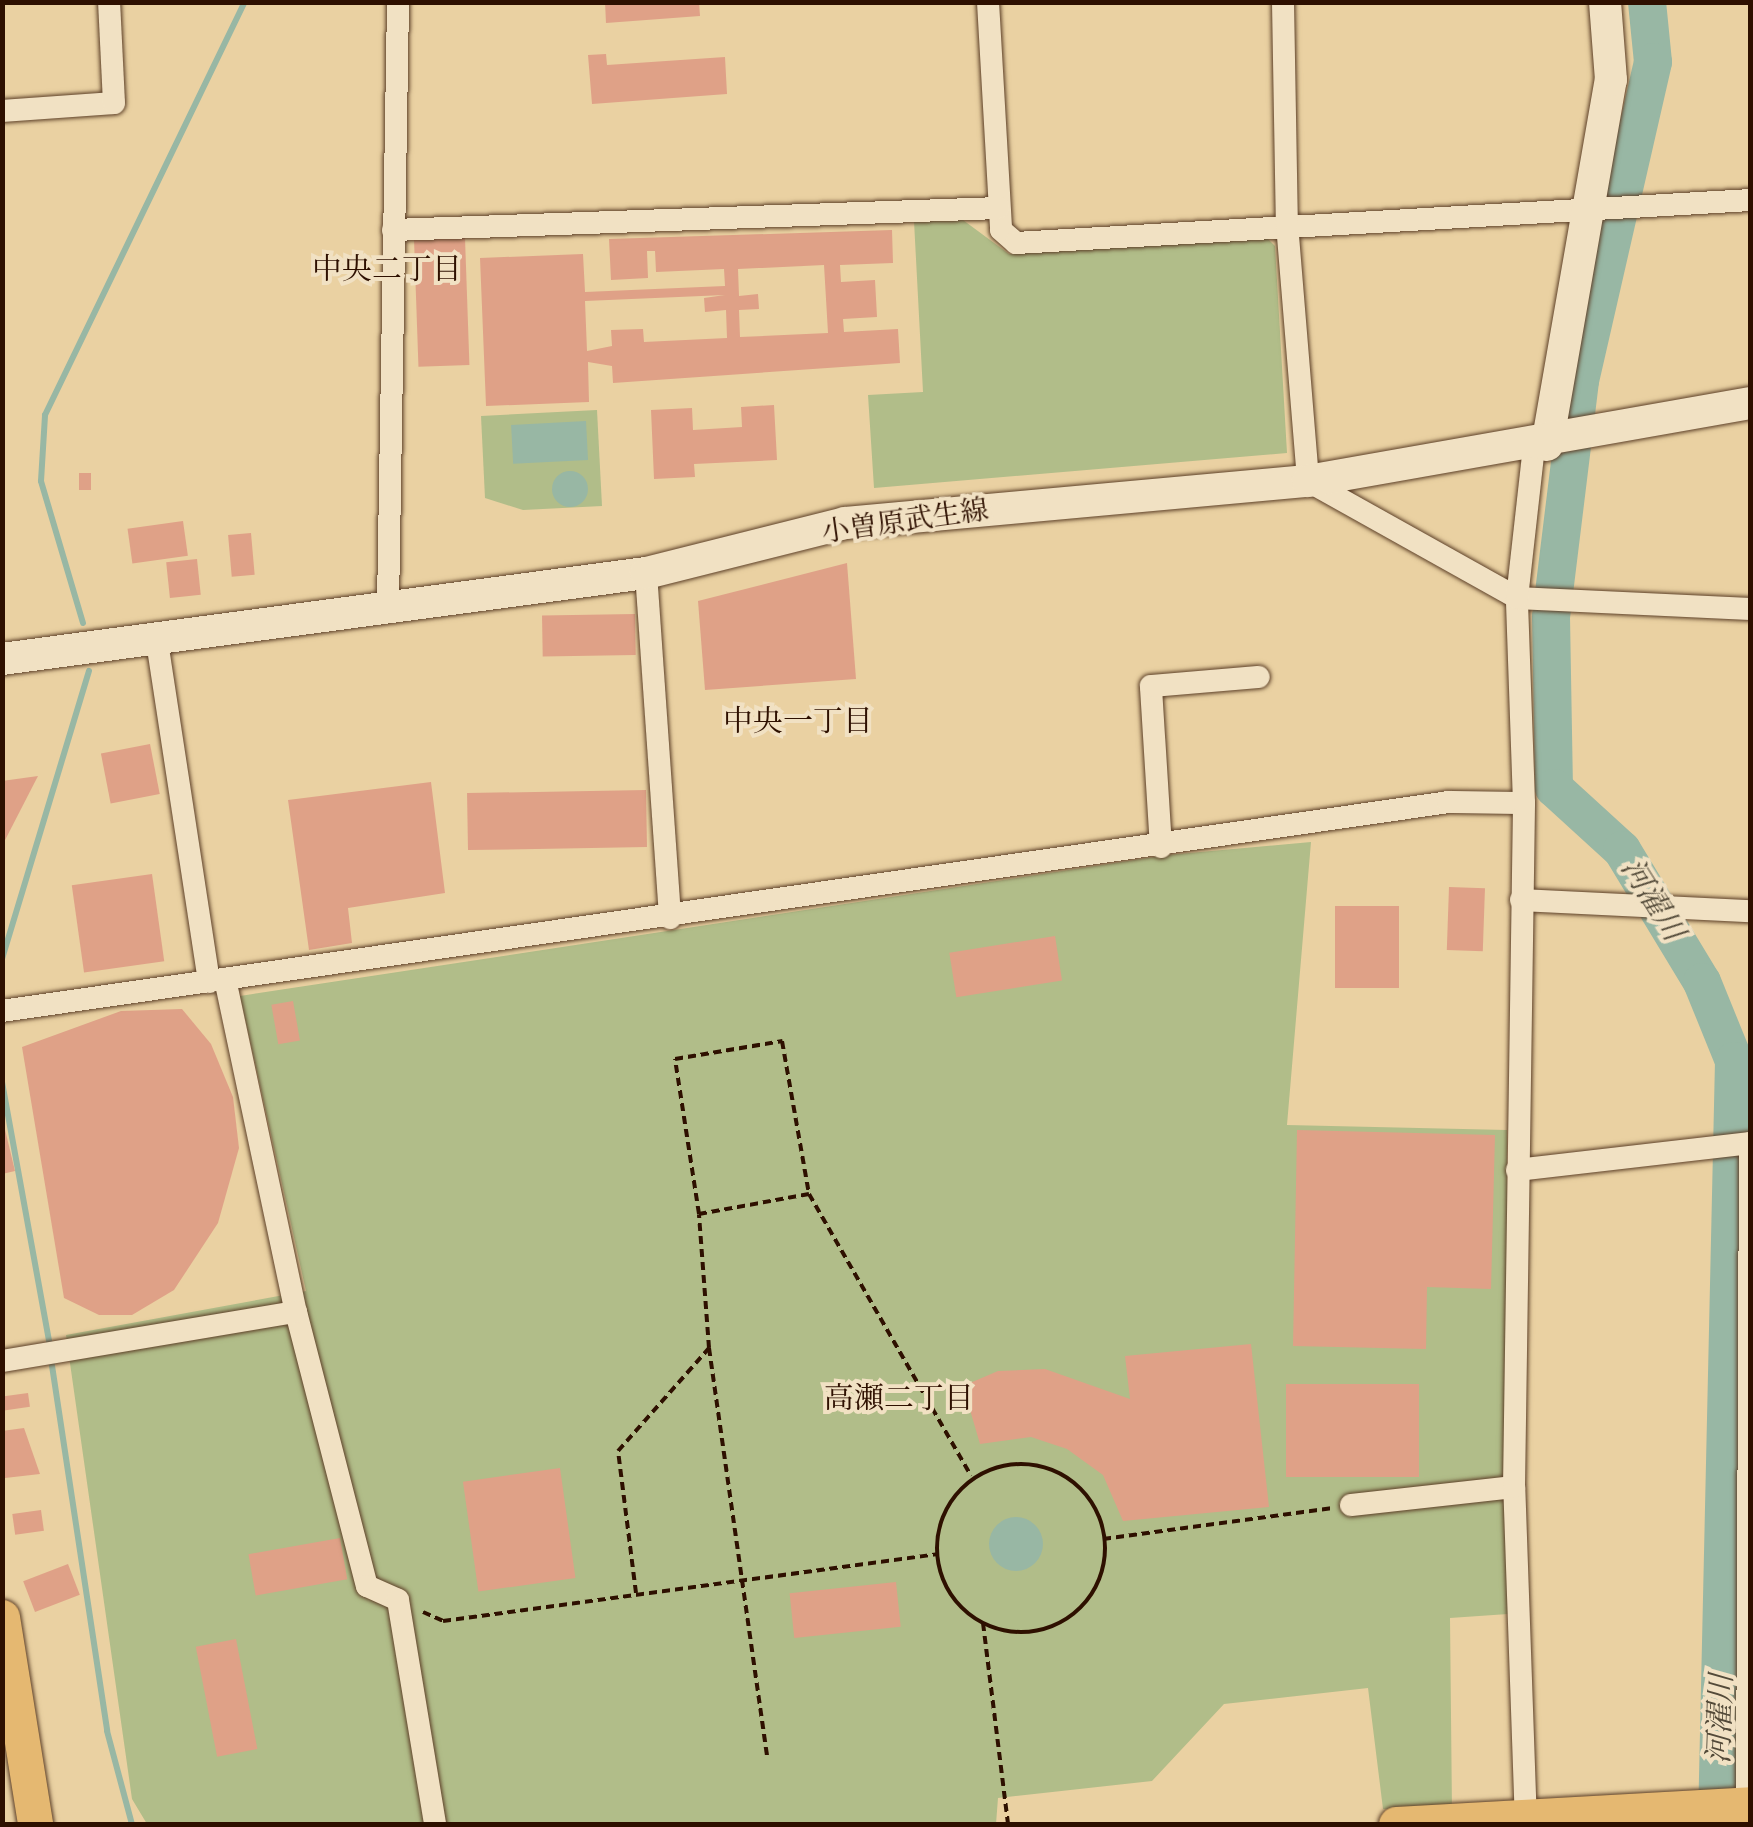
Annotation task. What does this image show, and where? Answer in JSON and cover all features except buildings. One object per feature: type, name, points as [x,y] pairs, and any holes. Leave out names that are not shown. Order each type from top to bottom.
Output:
[{"type":"main road","points":[[1552,443],[1594,205],[1611,80],[1606,2]]},
{"type":"main road","name":"小曽原武生線","points":[[2,660],[156,635],[646,573],[845,523],[1308,481],[1552,443],[1750,403]]},
{"type":"main road","points":[[2,1618],[34,1824]]},
{"type":"main road","points":[[1396,1824],[1526,1821],[1745,1805]]},
{"type":"street","points":[[2,111],[114,103],[110,2]]},
{"type":"street","points":[[388,606],[398,2]]},
{"type":"street","points":[[988,2],[1001,230],[1016,244],[1594,205],[1750,200]]},
{"type":"street","points":[[1282,2],[1287,224],[1308,481],[1517,598],[1750,609]]},
{"type":"street","points":[[393,230],[999,208]]},
{"type":"street","points":[[1526,1821],[1514,1487],[1524,803],[1517,598],[1552,443]]},
{"type":"street","points":[[646,573],[670,918]]},
{"type":"street","points":[[156,635],[217,980],[296,1312],[368,1586],[398,1600],[435,1824]]},
{"type":"street","points":[[1161,848],[1151,686],[1259,677]]},
{"type":"street","points":[[2,1011],[1161,848],[1448,802],[1524,803]]},
{"type":"street","points":[[1521,900],[1750,911]]},
{"type":"street","points":[[1517,1170],[1750,1143],[1745,1805]]},
{"type":"street","points":[[2,1361],[296,1312]]},
{"type":"street","points":[[1350,1506],[1514,1487]]},
{"type":"path","points":[[767,1756],[746,1576],[709,1348],[699,1214],[676,1059],[782,1041],[809,1194],[971,1476]]},
{"type":"path","points":[[699,1214],[809,1194]]},
{"type":"path","points":[[636,1592],[618,1452],[709,1348]]},
{"type":"path","points":[[1038,1462],[1086,1496],[1103,1538],[1099,1578],[1065,1620],[1018,1632],[983,1623],[946,1590],[937,1554],[952,1499],[971,1476],[1038,1462]]},
{"type":"path","points":[[1103,1538],[1350,1506]]},
{"type":"path","points":[[398,1600],[442,1621],[746,1576],[937,1554]]},
{"type":"path","points":[[983,1623],[1008,1824]]},
{"type":"green space","points":[[963,220],[1009,254],[1265,236],[1275,246],[1287,453],[874,488],[868,395],[923,392],[914,221]]},
{"type":"green space","points":[[597,410],[602,506],[523,510],[485,498],[481,416]]},
{"type":"green space","points":[[1311,842],[1287,1125],[1507,1130],[1508,1614],[1450,1618],[1452,1811],[1383,1809],[1368,1688],[1224,1704],[1152,1781],[998,1798],[996,1824],[147,1824],[132,1799],[66,1335],[306,1291],[240,996],[1167,855]]},
{"type":"shaded area","points":[[586,421],[588,460],[513,464],[511,425]]},
{"type":"shaded area","points":[[570,471],[583,476],[588,489],[583,502],[570,507],[557,502],[552,489],[557,476]]},
{"type":"shaded area","points":[[1016,1517],[1035,1525],[1043,1544],[1035,1563],[1016,1571],[997,1563],[989,1544],[997,1525]]},
{"type":"waterway","points":[[83,623],[41,481],[45,415],[245,2]]},
{"type":"waterway","name":"河濯川","points":[[1647,2],[1653,62],[1580,381],[1551,617],[1554,788],[1622,850],[1702,982],[1734,1061],[1717,1824]]},
{"type":"waterway","points":[[2,959],[89,671]]},
{"type":"waterway","points":[[2,1082],[50,1347]]},
{"type":"waterway","points":[[51,1359],[107,1731],[132,1824]]},
{"type":"district","name":"中央二丁目","points":[[387,270]]},
{"type":"district","name":"中央一丁目","points":[[798,722]]},
{"type":"district","name":"高瀬二丁目","points":[[899,1399]]}]
